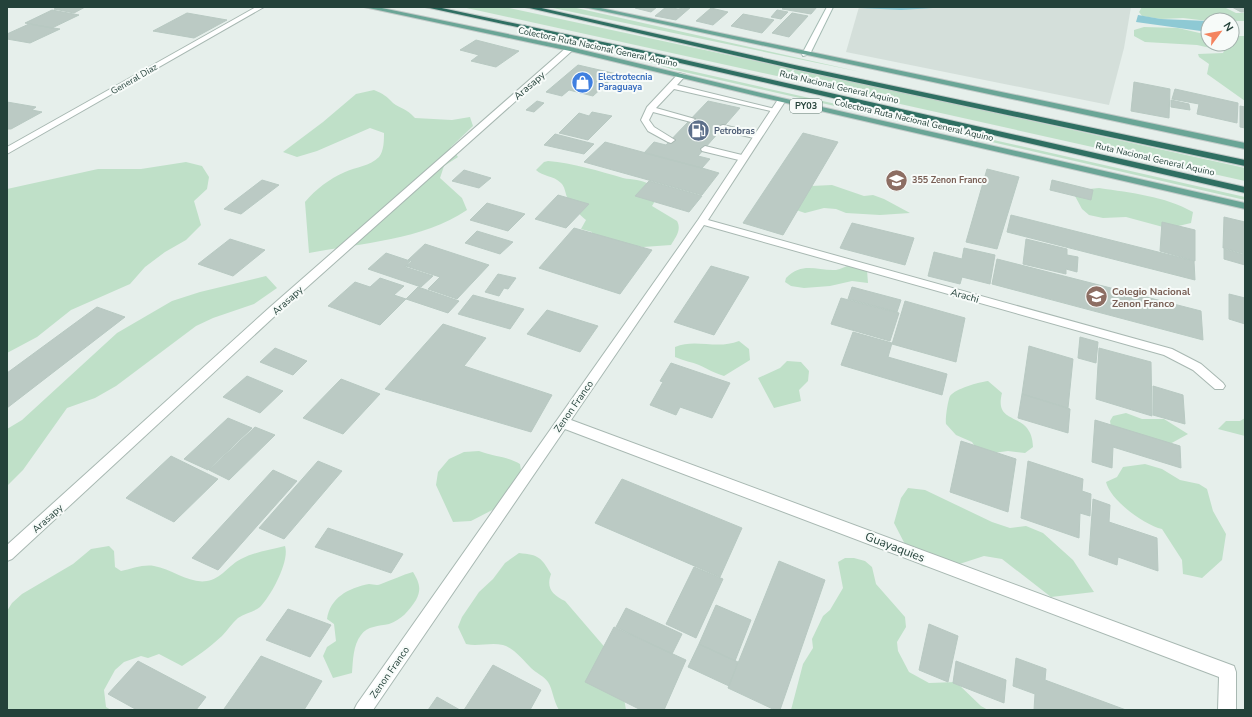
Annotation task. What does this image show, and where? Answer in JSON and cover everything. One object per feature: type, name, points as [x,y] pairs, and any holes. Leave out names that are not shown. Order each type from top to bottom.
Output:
[{"type":"highway","name":"Ruta Nacional General Aquino","points":[[428,7],[522,26],[1245,190]]},
{"type":"highway","name":"Ruta Nacional General Aquino","points":[[528,7],[806,69],[1245,163]]},
{"type":"main road","name":"Colectora Ruta Nacional General Aquino","points":[[367,7],[478,32],[570,49],[682,75],[778,105],[1245,206]]},
{"type":"main road","points":[[587,7],[1245,146]]},
{"type":"main road","points":[[522,26],[643,66]]},
{"type":"street","name":"General Diaz","points":[[7,151],[261,7]]},
{"type":"street","points":[[806,54],[830,7]]},
{"type":"street","name":"Arasapy","points":[[7,554],[279,306],[570,49]]},
{"type":"street","points":[[671,140],[651,129],[645,120],[650,109],[682,75]]},
{"type":"street","points":[[673,86],[778,105]]},
{"type":"street","name":"Zenon Franco","points":[[363,710],[702,221],[778,105]]},
{"type":"street","points":[[650,109],[691,119]]},
{"type":"street","points":[[723,128],[758,136]]},
{"type":"street","points":[[705,149],[744,158]]},
{"type":"street","name":"Arachi","points":[[702,221],[1168,352],[1197,367],[1219,386]]},
{"type":"street","name":"Guayaquies","points":[[562,422],[1228,672],[1227,710]]},
{"type":"shaded area","points":[[859,7],[1131,7],[1124,48],[1109,105],[846,52]]},
{"type":"green space","points":[[462,7],[504,7],[793,69],[786,78]]},
{"type":"green space","points":[[548,7],[572,7],[861,72]]},
{"type":"green space","points":[[1142,7],[1224,7],[1234,12],[1200,12],[1200,20],[1183,18],[1161,19],[1142,16],[1139,12]]},
{"type":"green space","points":[[1240,13],[1245,13],[1245,21],[1240,21]]},
{"type":"green space","points":[[1144,27],[1178,28],[1200,33],[1200,46],[1145,42],[1134,36],[1134,30]]},
{"type":"green space","points":[[1240,36],[1245,36],[1245,101],[1207,74],[1209,64],[1199,57],[1198,54],[1240,52]]},
{"type":"green space","points":[[647,61],[955,131],[954,133],[671,69]]},
{"type":"green space","points":[[795,69],[1245,168],[1245,181],[788,79]]},
{"type":"green space","points":[[374,90],[385,95],[393,103],[406,110],[415,118],[452,120],[470,117],[473,126],[451,147],[458,157],[444,166],[440,178],[462,198],[467,210],[450,220],[411,234],[370,243],[309,253],[305,202],[328,181],[345,172],[363,166],[379,157],[383,149],[384,133],[370,128],[317,151],[297,157],[283,152],[323,122],[356,94]]},
{"type":"green space","points":[[967,134],[1245,197],[1245,200],[966,136]]},
{"type":"green space","points":[[548,161],[586,168],[640,181],[650,185],[655,201],[652,206],[677,221],[679,228],[671,245],[643,247],[591,239],[592,232],[581,229],[586,220],[571,204],[562,185],[558,180],[536,170],[544,162]]},
{"type":"green space","points":[[186,162],[202,166],[209,177],[207,189],[194,201],[201,225],[186,240],[165,252],[145,267],[130,284],[71,310],[37,337],[7,353],[7,189],[98,169],[141,169]]},
{"type":"green space","points":[[832,185],[864,196],[873,195],[884,199],[910,213],[880,215],[846,213],[836,209],[824,208],[805,213],[793,209],[811,186]]},
{"type":"green space","points":[[1099,188],[1148,196],[1171,202],[1193,212],[1191,223],[1174,227],[1163,227],[1126,217],[1103,218],[1089,215],[1082,209],[1075,196],[1089,189]]},
{"type":"green space","points":[[851,265],[867,270],[868,283],[852,281],[830,286],[804,288],[791,286],[785,282],[786,278],[792,273],[804,268],[836,270]]},
{"type":"green space","points":[[266,276],[277,288],[254,304],[213,318],[196,326],[116,386],[95,398],[67,408],[23,470],[7,486],[7,429],[22,420],[117,333],[172,301],[200,292]]},
{"type":"green space","points":[[739,341],[749,349],[750,360],[724,376],[675,357],[675,347],[683,345],[722,344]]},
{"type":"green space","points":[[787,361],[801,362],[809,371],[808,381],[799,390],[801,401],[774,408],[758,378],[780,368]]},
{"type":"green space","points":[[988,381],[1002,393],[1001,404],[1003,411],[1026,427],[1031,435],[1033,447],[1025,453],[1008,451],[993,453],[976,448],[972,442],[956,435],[946,424],[948,401],[950,396],[962,388]]},
{"type":"green space","points":[[1126,413],[1142,419],[1164,419],[1188,434],[1159,450],[1111,427],[1110,421],[1113,416]]},
{"type":"green space","points":[[1245,418],[1245,436],[1218,429],[1226,421],[1240,421]]},
{"type":"green space","points":[[479,451],[510,459],[520,464],[522,477],[500,506],[471,521],[453,522],[436,485],[438,472],[449,459],[464,452]]},
{"type":"green space","points":[[1145,464],[1162,469],[1180,480],[1199,484],[1207,489],[1213,511],[1226,534],[1222,560],[1202,578],[1183,574],[1182,560],[1162,529],[1155,527],[1129,511],[1121,504],[1109,489],[1106,482],[1117,477],[1123,467]]},
{"type":"green space","points":[[908,488],[925,490],[992,522],[1010,528],[1026,526],[1043,533],[1073,560],[1094,592],[1051,597],[1002,559],[984,556],[941,570],[922,566],[909,552],[894,523],[901,498]]},
{"type":"green space","points":[[109,546],[114,551],[115,567],[121,571],[142,566],[154,566],[200,581],[207,581],[217,578],[241,559],[262,551],[285,546],[286,552],[282,569],[274,587],[260,607],[238,618],[222,636],[182,666],[159,654],[148,658],[141,656],[124,662],[115,670],[104,690],[106,707],[111,710],[7,710],[7,611],[12,603],[22,594],[73,564],[91,549]]},
{"type":"green space","points":[[519,553],[535,556],[542,560],[551,574],[549,583],[551,590],[554,594],[565,601],[608,651],[623,692],[626,710],[559,710],[548,682],[511,649],[498,644],[466,644],[458,627],[462,617],[479,592],[493,579],[505,563]]},
{"type":"green space","points":[[845,558],[854,558],[865,561],[872,567],[876,584],[905,617],[906,627],[897,642],[898,651],[909,672],[929,683],[956,682],[981,706],[988,710],[791,710],[803,664],[813,648],[812,639],[823,616],[830,610],[843,588],[838,562]]},
{"type":"green space","points":[[413,572],[418,582],[419,592],[411,608],[401,618],[389,624],[366,630],[356,643],[352,673],[333,678],[323,656],[327,647],[336,641],[334,624],[327,619],[332,605],[341,595],[354,588],[369,584],[380,585]]},
{"type":"water","points":[[861,7],[949,7],[901,10],[860,8]]},
{"type":"water","points":[[1138,15],[1161,19],[1200,21],[1200,31],[1136,22]]},
{"type":"building","points":[[60,7],[85,7],[74,13],[54,9]]},
{"type":"building","points":[[657,7],[651,12],[635,8]]},
{"type":"building","points":[[666,7],[678,9],[691,7],[676,20],[655,16]]},
{"type":"building","points":[[784,7],[817,7],[811,14],[782,9]]},
{"type":"building","points":[[1232,7],[1245,7],[1245,12],[1241,12]]},
{"type":"building","points":[[711,8],[728,12],[713,25],[696,21]]},
{"type":"building","points":[[52,10],[79,15],[52,28],[25,23]]},
{"type":"building","points":[[777,10],[788,12],[781,19],[771,17]]},
{"type":"building","points":[[187,13],[227,20],[194,38],[153,31]]},
{"type":"building","points":[[792,13],[808,16],[789,37],[772,33]]},
{"type":"building","points":[[743,14],[774,20],[762,33],[731,26]]},
{"type":"building","points":[[29,24],[60,29],[30,43],[7,39],[7,34]]},
{"type":"building","points":[[476,40],[519,51],[496,67],[471,61],[479,55],[460,50]]},
{"type":"building","name":"Electrotecnia Paraguaya","points":[[578,65],[617,74],[593,96],[569,90],[562,96],[546,92]]},
{"type":"building","points":[[1134,82],[1170,89],[1169,118],[1131,111]]},
{"type":"building","points":[[1175,89],[1238,103],[1237,123],[1197,114],[1199,104],[1172,99]]},
{"type":"building","points":[[1171,100],[1189,104],[1190,110],[1171,107]]},
{"type":"building","points":[[537,101],[544,103],[534,112],[526,110]]},
{"type":"building","points":[[708,101],[740,108],[698,156],[710,159],[702,168],[644,153],[654,142],[666,145]]},
{"type":"building","points":[[7,102],[36,107],[32,110],[42,112],[11,129],[7,129]]},
{"type":"building","points":[[1240,106],[1245,107],[1245,128],[1240,127]]},
{"type":"building","points":[[592,112],[612,116],[588,140],[559,133],[579,113],[589,116]]},
{"type":"building","points":[[803,133],[838,142],[783,235],[743,223]]},
{"type":"building","points":[[555,134],[594,144],[584,154],[544,145]]},
{"type":"building","points":[[605,142],[719,173],[702,195],[584,162]]},
{"type":"building","points":[[987,169],[1019,177],[997,249],[966,242]]},
{"type":"building","points":[[464,170],[491,178],[479,188],[452,181]]},
{"type":"building","points":[[262,180],[279,185],[241,214],[224,209]]},
{"type":"building","points":[[1052,180],[1093,190],[1091,200],[1050,190]]},
{"type":"building","points":[[649,181],[702,196],[689,212],[635,196]]},
{"type":"building","points":[[558,195],[589,204],[566,228],[535,219]]},
{"type":"building","points":[[487,203],[525,214],[508,231],[470,220]]},
{"type":"building","name":"Colegio Nacional Zenon Franco","points":[[1011,215],[1194,261],[1195,280],[1007,232]]},
{"type":"building","points":[[1224,217],[1245,222],[1245,254],[1223,248]]},
{"type":"building","name":"Colegio Nacional Zenon Franco","points":[[1162,222],[1195,230],[1195,261],[1160,251]]},
{"type":"building","points":[[852,223],[914,238],[905,265],[840,248]]},
{"type":"building","points":[[574,228],[652,250],[620,294],[539,268]]},
{"type":"building","points":[[477,231],[513,242],[500,254],[465,243]]},
{"type":"building","points":[[230,239],[265,250],[233,276],[198,264]]},
{"type":"building","points":[[1026,239],[1067,249],[1067,255],[1078,257],[1077,272],[1066,269],[1066,274],[1023,264]]},
{"type":"building","points":[[425,244],[489,265],[457,299],[428,289],[440,277],[406,266],[412,261],[408,260]]},
{"type":"building","points":[[964,248],[995,255],[990,284],[962,277],[960,284],[928,276],[934,252],[962,259]]},
{"type":"building","points":[[1224,249],[1245,255],[1245,265],[1224,259]]},
{"type":"building","points":[[386,253],[410,261],[405,267],[433,276],[421,287],[368,269]]},
{"type":"building","name":"Colegio Nacional Zenon Franco","points":[[997,259],[1201,311],[1203,340],[992,284]]},
{"type":"building","points":[[711,266],[749,277],[714,335],[674,322]]},
{"type":"building","points":[[498,274],[516,278],[508,289],[504,288],[499,296],[485,292]]},
{"type":"building","points":[[380,278],[404,286],[394,295],[406,299],[380,325],[328,306],[355,282],[370,287]]},
{"type":"building","points":[[418,287],[459,301],[448,313],[406,299]]},
{"type":"building","points":[[852,287],[901,300],[897,312],[848,299]]},
{"type":"building","points":[[1229,294],[1245,298],[1245,324],[1229,319]]},
{"type":"building","points":[[473,295],[524,309],[510,329],[458,314]]},
{"type":"building","points":[[841,298],[899,313],[890,341],[831,324]]},
{"type":"building","points":[[905,301],[965,318],[956,362],[892,344]]},
{"type":"building","points":[[97,307],[125,317],[7,408],[7,373]]},
{"type":"building","points":[[547,310],[598,326],[580,352],[527,334]]},
{"type":"building","points":[[443,324],[486,338],[464,366],[552,395],[531,432],[385,389]]},
{"type":"building","points":[[853,332],[892,343],[888,357],[947,374],[942,395],[841,365]]},
{"type":"building","points":[[1080,337],[1098,342],[1096,363],[1078,358]]},
{"type":"building","points":[[1029,346],[1073,359],[1068,408],[1022,394]]},
{"type":"building","points":[[275,348],[307,361],[293,375],[260,362]]},
{"type":"building","points":[[1099,348],[1151,362],[1152,416],[1096,399]]},
{"type":"building","points":[[671,363],[730,383],[712,418],[680,407],[676,415],[650,405],[663,382],[660,381]]},
{"type":"building","points":[[247,376],[283,391],[260,413],[223,397]]},
{"type":"building","points":[[341,379],[380,394],[343,434],[303,418]]},
{"type":"building","points":[[1153,386],[1183,395],[1185,424],[1153,415]]},
{"type":"building","points":[[1022,394],[1070,409],[1068,433],[1018,418]]},
{"type":"building","points":[[228,418],[252,428],[208,470],[184,459]]},
{"type":"building","points":[[1095,420],[1180,446],[1181,468],[1113,447],[1112,468],[1092,462]]},
{"type":"building","points":[[255,427],[275,435],[229,480],[209,470]]},
{"type":"building","points":[[961,441],[1016,459],[1008,512],[950,492]]},
{"type":"building","points":[[171,456],[218,479],[174,522],[126,498]]},
{"type":"building","points":[[318,461],[342,471],[284,539],[259,528]]},
{"type":"building","points":[[1028,461],[1083,479],[1082,491],[1091,494],[1090,516],[1080,513],[1079,538],[1021,518]]},
{"type":"building","points":[[273,470],[297,481],[218,570],[192,558]]},
{"type":"building","points":[[622,479],[742,528],[720,577],[595,523]]},
{"type":"building","points":[[1093,499],[1110,505],[1109,522],[1157,538],[1158,571],[1118,557],[1117,565],[1089,555]]},
{"type":"building","points":[[328,528],[403,554],[391,573],[315,547]]},
{"type":"building","points":[[779,561],[825,580],[780,710],[775,710],[728,688]]},
{"type":"building","points":[[694,567],[723,579],[696,638],[666,624]]},
{"type":"building","points":[[716,605],[751,620],[735,661],[699,644]]},
{"type":"building","points":[[626,608],[682,634],[672,654],[616,627]]},
{"type":"building","points":[[288,609],[331,625],[310,657],[266,640]]},
{"type":"building","points":[[929,624],[958,636],[948,682],[919,670]]},
{"type":"building","points":[[614,627],[686,660],[664,710],[641,710],[585,682]]},
{"type":"building","points":[[699,644],[738,662],[729,686],[688,667]]},
{"type":"building","points":[[261,656],[322,681],[304,710],[224,709]]},
{"type":"building","points":[[1016,658],[1046,669],[1045,680],[1126,710],[1034,710],[1035,694],[1013,686]]},
{"type":"building","points":[[138,661],[206,697],[196,710],[137,710],[108,694]]},
{"type":"building","points":[[956,661],[1006,680],[1004,703],[953,683]]},
{"type":"building","points":[[493,665],[541,690],[530,710],[464,710]]},
{"type":"building","points":[[437,697],[460,710],[428,710]]},
{"type":"place","name":"Electrotecnia Paraguaya","points":[[583,82]]},
{"type":"place","name":"Petrobras","points":[[699,131]]},
{"type":"place","name":"355 Zenon Franco","points":[[896,180]]},
{"type":"place","name":"Colegio Nacional Zenon Franco","points":[[1096,297]]}]
